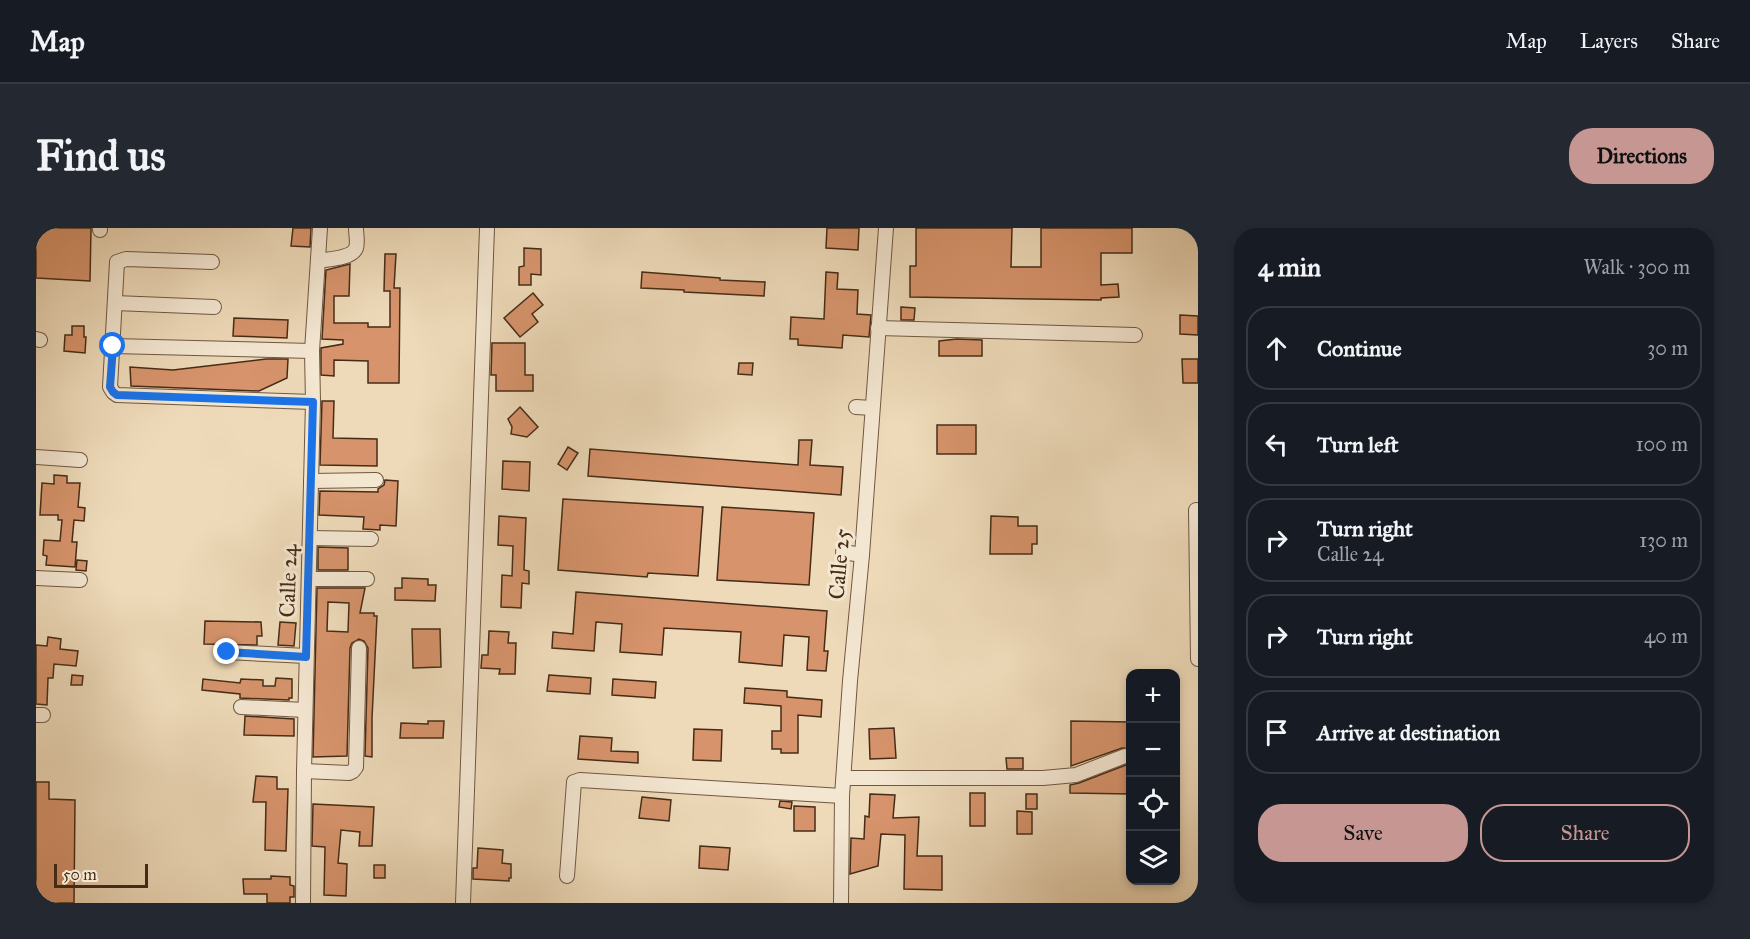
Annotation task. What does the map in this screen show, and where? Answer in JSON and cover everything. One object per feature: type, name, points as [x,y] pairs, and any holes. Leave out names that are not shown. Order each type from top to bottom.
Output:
[{"type":"street","name":"Calle 24","points":[[303,903],[306,657],[313,402],[312,351],[320,228]]},
{"type":"street","points":[[318,261],[353,252],[356,248],[356,228]]},
{"type":"street","points":[[463,903],[487,228]]},
{"type":"street","name":"Calle 25","points":[[841,903],[842,796],[886,228]]},
{"type":"street","points":[[212,262],[119,260],[116,264],[110,387],[113,392],[117,395],[313,402]]},
{"type":"street","points":[[115,303],[214,307]]},
{"type":"street","points":[[878,328],[1135,335]]},
{"type":"street","points":[[113,346],[312,351]]},
{"type":"street","points":[[856,407],[872,408]]},
{"type":"street","points":[[36,457],[80,460]]},
{"type":"street","points":[[311,480],[376,480]]},
{"type":"street","points":[[1196,510],[1198,659]]},
{"type":"street","points":[[310,538],[371,539]]},
{"type":"street","points":[[843,552],[862,555]]},
{"type":"street","points":[[36,578],[80,580]]},
{"type":"street","points":[[309,579],[367,579]]},
{"type":"street","points":[[304,771],[349,773],[356,767],[359,648]]},
{"type":"street","points":[[227,652],[306,657]]},
{"type":"street","points":[[241,707],[305,710]]},
{"type":"street","points":[[844,778],[1043,778],[1076,775],[1125,756]]},
{"type":"street","points":[[567,876],[574,782],[580,780],[842,796]]},
{"type":"building","points":[[36,228],[91,228],[90,281],[36,278]]},
{"type":"building","points":[[293,228],[311,228],[310,247],[291,246]]},
{"type":"building","points":[[827,228],[859,228],[858,250],[826,248]]},
{"type":"building","points":[[916,228],[1012,228],[1011,267],[1041,267],[1041,228],[1132,228],[1132,253],[1101,253],[1101,285],[1118,284],[1119,297],[1101,298],[1101,300],[910,297],[910,266],[916,266]]},
{"type":"building","points":[[524,248],[541,249],[541,275],[531,274],[531,285],[519,285],[519,267],[524,266]]},
{"type":"building","points":[[385,254],[396,254],[394,288],[400,288],[399,383],[368,383],[368,361],[334,360],[334,376],[321,375],[321,348],[343,344],[343,340],[322,339],[326,270],[350,264],[349,296],[334,296],[334,323],[368,323],[368,327],[390,327],[390,291],[384,291]]},
{"type":"building","points":[[642,272],[765,282],[764,296],[641,288]]},
{"type":"building","points":[[826,272],[838,273],[837,289],[858,290],[857,314],[871,315],[869,337],[843,335],[842,348],[798,345],[798,339],[790,339],[791,317],[824,319]]},
{"type":"building","points":[[533,293],[543,305],[532,314],[538,322],[520,337],[504,318]]},
{"type":"building","points":[[901,307],[915,308],[914,320],[901,320]]},
{"type":"building","points":[[1180,315],[1198,316],[1198,335],[1180,334]]},
{"type":"building","points":[[234,318],[288,320],[287,338],[233,336]]},
{"type":"building","points":[[72,326],[84,326],[85,353],[64,351],[65,335],[72,335]]},
{"type":"building","points":[[982,340],[982,356],[939,356],[939,341]]},
{"type":"building","points":[[492,343],[525,343],[525,375],[533,375],[533,391],[496,391],[496,375],[491,375]]},
{"type":"building","points":[[266,359],[288,359],[287,378],[259,391],[131,386],[130,367],[173,370]]},
{"type":"building","points":[[1182,359],[1198,359],[1198,383],[1183,383]]},
{"type":"building","points":[[739,363],[753,363],[752,375],[738,374]]},
{"type":"building","points":[[322,401],[334,401],[333,438],[377,439],[377,466],[320,465]]},
{"type":"building","points":[[520,407],[538,427],[527,437],[511,434],[512,427],[508,419]]},
{"type":"building","points":[[937,425],[976,425],[976,454],[937,454]]},
{"type":"building","points":[[799,440],[812,440],[810,465],[843,467],[841,495],[588,476],[590,449],[798,465]]},
{"type":"building","points":[[568,447],[578,453],[567,470],[558,464]]},
{"type":"building","points":[[503,461],[530,462],[529,491],[502,489]]},
{"type":"building","points":[[54,475],[67,476],[67,483],[80,483],[78,507],[85,508],[84,521],[74,520],[72,542],[77,542],[75,567],[46,565],[47,556],[43,555],[44,540],[60,541],[62,520],[58,520],[58,515],[40,515],[42,483],[54,484]]},
{"type":"building","points":[[385,480],[398,481],[396,526],[380,525],[380,530],[363,529],[364,517],[319,515],[320,491],[378,492]]},
{"type":"building","points":[[563,499],[703,507],[698,576],[648,573],[647,577],[558,570]]},
{"type":"building","points":[[722,507],[814,513],[809,585],[717,580]]},
{"type":"building","points":[[499,516],[526,518],[524,570],[529,571],[529,584],[522,583],[521,608],[501,607],[502,575],[512,576],[513,546],[498,545]]},
{"type":"building","points":[[991,516],[1018,517],[1018,526],[1037,526],[1037,544],[1032,544],[1032,554],[990,554]]},
{"type":"building","points":[[318,547],[348,548],[348,570],[318,570]]},
{"type":"building","points":[[77,560],[87,561],[86,571],[76,570]]},
{"type":"building","points":[[402,578],[428,579],[428,585],[436,585],[435,601],[395,600],[395,588],[402,588]]},
{"type":"building","points":[[317,588],[365,588],[360,613],[374,613],[374,616],[377,616],[372,757],[365,756],[368,648],[364,641],[359,639],[352,643],[350,648],[347,756],[313,757]],"holes":[[[328,602],[349,603],[348,632],[327,631]]]},
{"type":"building","points":[[576,592],[827,611],[824,651],[828,651],[826,671],[807,670],[809,637],[784,635],[782,666],[739,662],[741,632],[664,628],[662,655],[620,652],[622,624],[596,622],[594,651],[552,648],[553,632],[573,634]]},
{"type":"building","points":[[205,621],[261,622],[262,636],[257,636],[257,645],[204,644]]},
{"type":"building","points":[[280,622],[296,623],[294,646],[278,645]]},
{"type":"building","points":[[412,629],[440,629],[441,667],[413,668]]},
{"type":"building","points":[[489,631],[509,632],[508,643],[516,643],[515,674],[499,674],[500,669],[481,668],[482,655],[488,655]]},
{"type":"building","points":[[48,637],[61,639],[60,649],[78,651],[76,666],[54,664],[53,678],[48,678],[47,705],[36,704],[36,645],[47,646]]},
{"type":"building","points":[[72,675],[83,676],[82,685],[71,685]]},
{"type":"building","points":[[549,675],[591,678],[590,694],[547,691]]},
{"type":"building","points":[[276,678],[292,679],[292,698],[289,700],[240,698],[240,694],[202,690],[203,679],[240,683],[241,679],[263,680],[263,686],[275,686]]},
{"type":"building","points":[[613,679],[656,682],[655,698],[612,695]]},
{"type":"building","points":[[745,688],[787,691],[787,697],[822,700],[821,717],[798,715],[798,753],[781,753],[781,749],[772,749],[772,731],[781,731],[781,706],[744,703]]},
{"type":"building","points":[[245,716],[294,719],[294,736],[244,735]]},
{"type":"building","points":[[428,721],[444,721],[443,738],[400,738],[401,723],[428,724]]},
{"type":"building","points":[[1071,721],[1126,722],[1126,748],[1071,766]]},
{"type":"building","points":[[894,728],[896,758],[870,759],[869,729]]},
{"type":"building","points":[[694,729],[722,730],[721,761],[693,760]]},
{"type":"building","points":[[580,736],[612,738],[611,751],[638,752],[638,763],[578,759]]},
{"type":"building","points":[[1006,758],[1023,758],[1023,769],[1007,769]]},
{"type":"building","points":[[1126,765],[1126,794],[1070,793],[1070,785]]},
{"type":"building","points":[[256,776],[277,777],[277,789],[288,789],[286,851],[265,850],[266,802],[253,802]]},
{"type":"building","points":[[36,782],[49,782],[49,799],[75,800],[74,903],[36,903]]},
{"type":"building","points":[[970,793],[985,793],[985,826],[970,826]]},
{"type":"building","points":[[870,794],[895,795],[893,818],[919,817],[917,856],[942,856],[942,890],[904,889],[905,835],[881,834],[878,866],[850,874],[851,838],[864,839],[865,816],[869,817]]},
{"type":"building","points":[[1026,794],[1037,794],[1037,809],[1026,809]]},
{"type":"building","points":[[642,797],[671,800],[669,821],[639,818]]},
{"type":"building","points":[[780,801],[792,802],[791,809],[779,807]]},
{"type":"building","points":[[313,804],[374,807],[372,846],[359,846],[360,832],[341,830],[338,863],[347,864],[346,896],[324,895],[325,847],[312,846]]},
{"type":"building","points":[[794,806],[815,807],[815,831],[794,831]]},
{"type":"building","points":[[1017,811],[1032,812],[1032,834],[1017,834]]},
{"type":"building","points":[[700,846],[730,848],[728,870],[699,868]]},
{"type":"building","points":[[478,848],[503,850],[502,863],[511,864],[509,881],[473,879],[473,868],[477,868]]},
{"type":"building","points":[[374,865],[385,865],[385,878],[374,878]]},
{"type":"building","points":[[271,876],[290,877],[290,885],[294,886],[294,897],[290,897],[290,903],[267,903],[267,894],[244,894],[243,879],[271,879]]},
{"type":"route","points":[[113,346],[110,387],[117,395],[313,402],[306,657],[227,652]]}]
